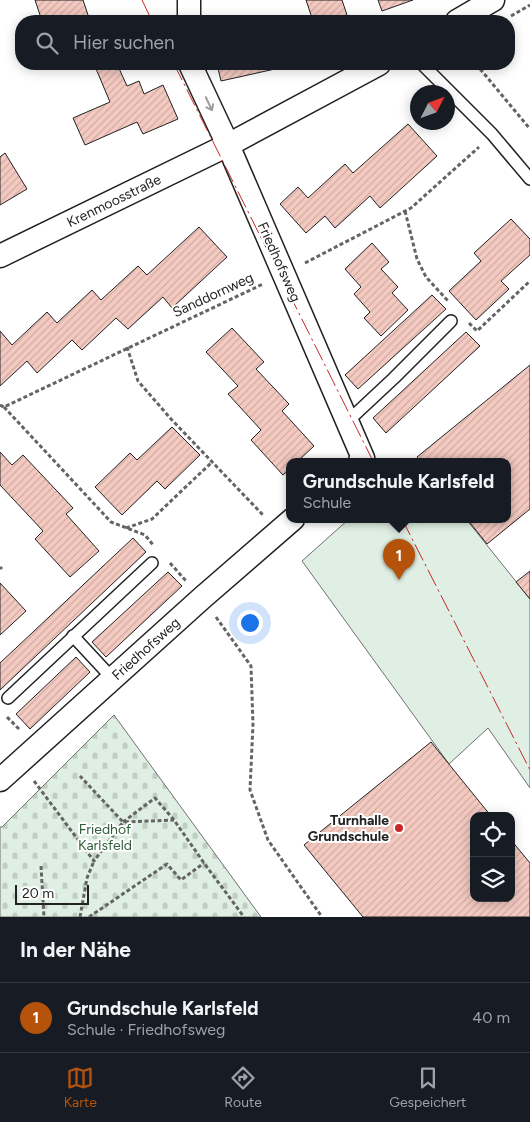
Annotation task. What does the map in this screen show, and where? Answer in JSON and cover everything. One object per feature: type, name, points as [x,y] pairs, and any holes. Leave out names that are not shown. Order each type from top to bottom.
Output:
[{"type":"street","points":[[189,0],[189,15]]},
{"type":"street","points":[[467,15],[490,1]]},
{"type":"street","points":[[193,70],[228,145]]},
{"type":"street","name":"Krenmoosstraße","points":[[0,256],[228,145],[368,70]]},
{"type":"street","name":"Friedhofsweg","points":[[228,145],[363,458]]},
{"type":"street","name":"Friedhofsweg","points":[[0,780],[286,525]]},
{"type":"lane","points":[[428,70],[492,134],[530,179]]},
{"type":"lane","points":[[348,421],[451,321]]},
{"type":"lane","points":[[8,698],[152,563]]},
{"type":"lane","points":[[73,636],[113,679]]},
{"type":"path","points":[[512,15],[530,5]]},
{"type":"path","points":[[481,70],[530,129]]},
{"type":"path","name":"Sanddornweg","points":[[157,549],[144,535],[111,522],[2,406],[284,274],[411,208],[492,134]]},
{"type":"path","points":[[405,211],[416,259],[426,277],[452,306]]},
{"type":"path","points":[[465,319],[477,331],[530,281]]},
{"type":"path","points":[[127,347],[138,381],[171,420],[212,462],[286,525]]},
{"type":"path","points":[[125,528],[152,519],[212,462]]},
{"type":"path","points":[[164,556],[202,598],[252,666],[253,724],[250,790],[268,840],[322,917]]},
{"type":"path","points":[[20,763],[94,861]]},
{"type":"path","points":[[80,776],[123,822],[174,820]]},
{"type":"path","points":[[80,917],[87,878],[94,861],[123,822],[155,798],[174,820],[244,917]]},
{"type":"path","points":[[89,917],[167,864],[181,880],[204,863]]},
{"type":"path","points":[[41,866],[44,917]]},
{"type":"green space","points":[[345,523],[469,523],[530,599],[530,788],[488,728],[449,764],[302,561]]},
{"type":"green space","name":"Friedhof Karlsfeld","points":[[114,715],[261,917],[0,917],[0,827]]},
{"type":"building","points":[[35,0],[83,0],[88,15],[40,15]]},
{"type":"building","points":[[306,0],[342,0],[347,15],[311,15]]},
{"type":"building","points":[[378,0],[413,0],[382,11]]},
{"type":"building","points":[[97,70],[120,70],[127,86],[139,81],[144,94],[163,85],[178,119],[143,134],[137,122],[85,145],[73,118],[110,102]]},
{"type":"building","points":[[218,70],[270,70],[221,81]]},
{"type":"building","points":[[408,124],[410,130],[413,130],[437,156],[380,208],[370,196],[335,228],[325,216],[306,233],[280,204],[298,187],[308,198],[345,164],[353,173]]},
{"type":"building","points":[[5,153],[27,189],[0,205],[0,157]]},
{"type":"building","points":[[511,219],[530,239],[530,255],[501,281],[509,289],[476,320],[449,291],[481,261],[474,253]]},
{"type":"building","points":[[199,227],[227,257],[172,308],[163,297],[128,329],[116,318],[82,350],[72,340],[37,373],[27,361],[0,386],[0,331],[12,345],[47,312],[57,323],[92,290],[101,300],[138,266],[147,275]]},
{"type":"building","points":[[372,243],[389,262],[381,269],[398,287],[392,293],[408,310],[381,336],[364,318],[370,312],[354,294],[361,287],[345,269]]},
{"type":"building","points":[[432,295],[446,309],[358,389],[345,375]]},
{"type":"building","points":[[232,328],[264,362],[256,369],[289,404],[282,411],[314,446],[301,458],[286,458],[286,472],[283,475],[251,440],[261,430],[228,394],[238,386],[206,352]]},
{"type":"building","points":[[466,332],[480,346],[386,433],[373,418]]},
{"type":"building","points":[[530,365],[530,509],[487,544],[470,523],[511,523],[511,458],[417,457]]},
{"type":"building","points":[[172,427],[200,455],[165,489],[157,481],[122,515],[95,487],[130,453],[137,460]]},
{"type":"building","points":[[0,452],[12,465],[23,455],[73,508],[66,514],[99,551],[70,577],[35,539],[43,531],[0,485]]},
{"type":"building","points":[[133,538],[146,552],[0,690],[0,663]]},
{"type":"building","points":[[530,571],[530,599],[516,582]]},
{"type":"building","points":[[168,572],[182,586],[106,657],[92,642]]},
{"type":"building","points":[[0,583],[26,611],[0,635]]},
{"type":"building","points":[[76,657],[90,672],[30,729],[16,714]]},
{"type":"building","name":"Turnhalle Grundschule","points":[[431,742],[488,812],[470,812],[470,902],[515,902],[515,845],[530,863],[530,917],[363,917],[304,845]]},
{"type":"power","points":[[142,0],[149,15]]},
{"type":"power","points":[[177,70],[371,458]]},
{"type":"power","points":[[404,523],[530,770]]},
{"type":"place","name":"Grundschule Karlsfeld","points":[[399,580]]},
{"type":"place","name":"Turnhalle Grundschule","points":[[399,828]]}]
